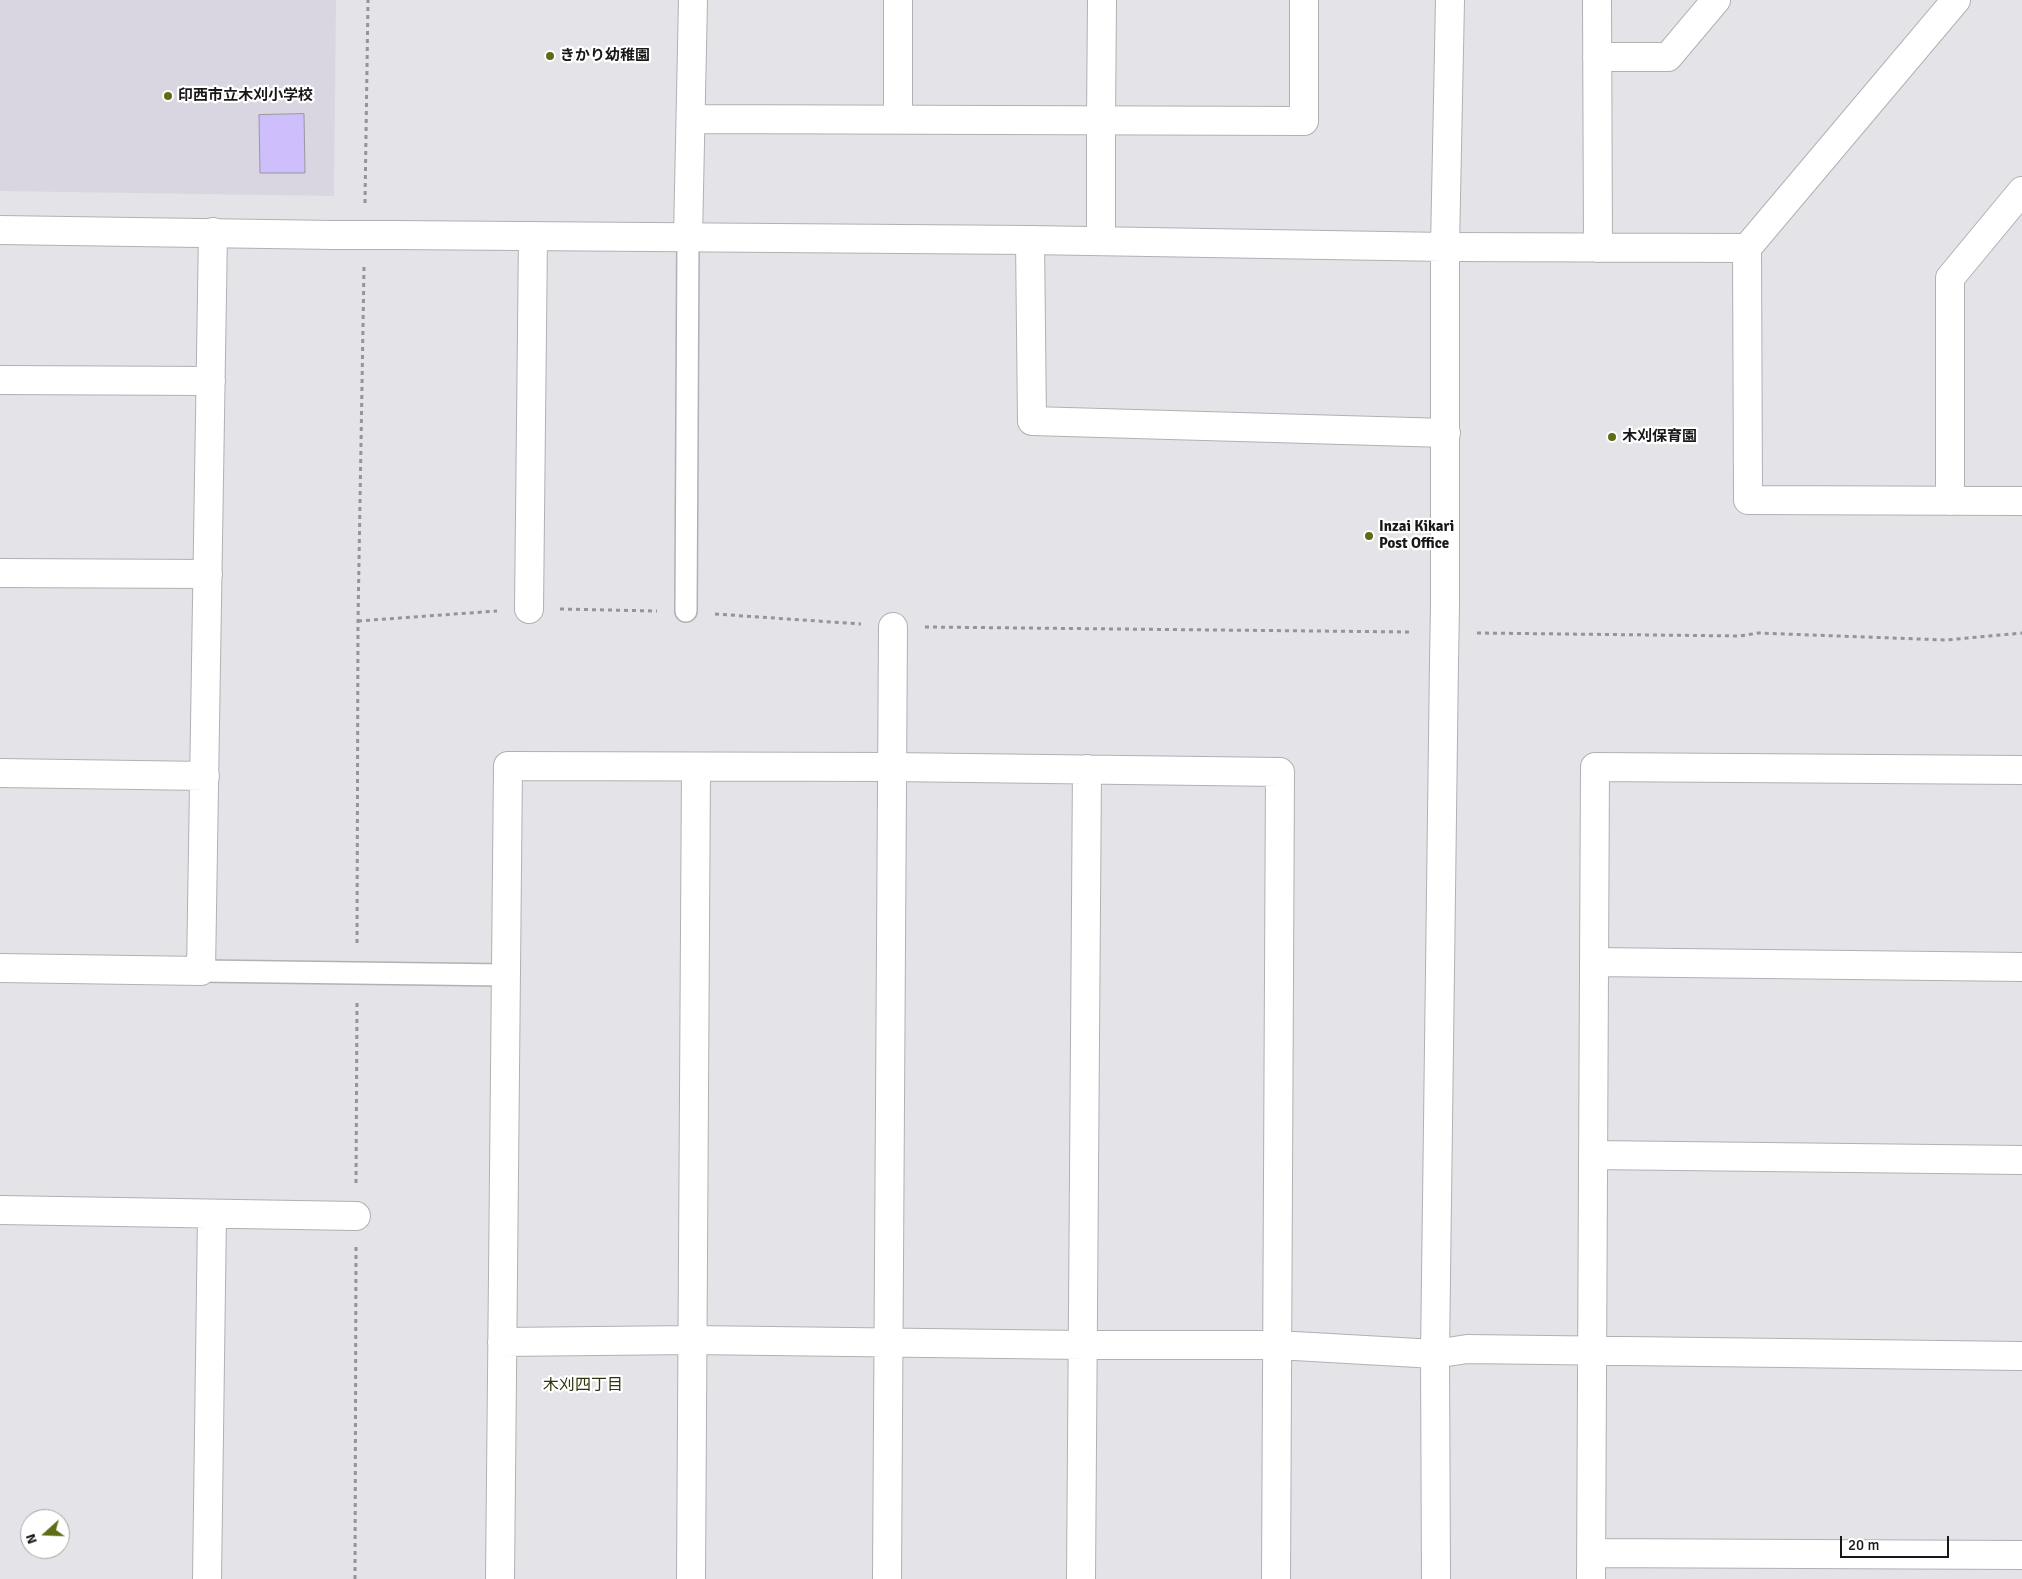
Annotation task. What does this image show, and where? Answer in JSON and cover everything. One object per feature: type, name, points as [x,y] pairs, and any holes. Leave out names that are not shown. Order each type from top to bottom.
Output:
[{"type":"street","points":[[688,237],[693,0]]},
{"type":"street","points":[[898,0],[898,119]]},
{"type":"street","points":[[1101,241],[1102,0]]},
{"type":"street","points":[[691,119],[1304,121],[1304,0]]},
{"type":"street","points":[[1436,1579],[1435,1354],[1445,606],[1445,247],[1450,0]]},
{"type":"street","points":[[1597,0],[1598,248]]},
{"type":"street","points":[[1598,57],[1668,58],[1716,0]]},
{"type":"street","points":[[1956,0],[1747,248],[1748,500],[2022,501]]},
{"type":"street","points":[[1950,501],[1950,278],[2022,191]]},
{"type":"street","points":[[0,230],[334,235],[1030,240],[1445,247],[1747,248]]},
{"type":"street","points":[[0,968],[202,971],[214,232]]},
{"type":"street","points":[[528,609],[533,236]]},
{"type":"street","points":[[1030,240],[1032,421],[1446,433]]},
{"type":"street","points":[[0,380],[212,381]]},
{"type":"street","points":[[0,573],[208,574]]},
{"type":"street","points":[[887,1579],[893,627]]},
{"type":"street","points":[[500,1579],[508,766],[892,767],[1280,772],[1276,1579]]},
{"type":"street","points":[[691,1579],[696,767]]},
{"type":"street","points":[[2022,770],[1595,767],[1591,1566],[2022,1555]]},
{"type":"street","points":[[1081,1579],[1087,770]]},
{"type":"street","points":[[0,773],[205,776]]},
{"type":"street","points":[[1594,962],[2022,967]]},
{"type":"street","points":[[1593,1155],[2022,1160]]},
{"type":"street","points":[[0,1210],[356,1216]]},
{"type":"street","points":[[208,1579],[212,1214]]},
{"type":"street","points":[[502,1342],[692,1340],[1083,1345],[1277,1345],[1435,1354],[1467,1349],[2022,1356]]},
{"type":"lane","points":[[686,611],[688,237]]},
{"type":"lane","points":[[202,971],[506,975]]},
{"type":"path","points":[[364,207],[368,0]]},
{"type":"path","points":[[355,1579],[358,621],[364,266]]},
{"type":"path","points":[[358,621],[528,609],[686,611],[893,627],[1421,632]]},
{"type":"path","points":[[1471,633],[1740,636],[1758,633],[1946,640],[2022,633]]},
{"type":"shaded area","name":"印西市立木刈小学校","points":[[0,0],[336,0],[334,196],[0,191]]},
{"type":"building","points":[[304,114],[305,173],[260,173],[259,115]]},
{"type":"place","name":"きかり幼稚園","points":[[550,56]]},
{"type":"place","name":"印西市立木刈小学校","points":[[168,96]]},
{"type":"place","name":"木刈保育園","points":[[1612,437]]},
{"type":"place","name":"Inzai Kikari Post Office","points":[[1369,536]]},
{"type":"district","name":"木刈四丁目","points":[[583,1386]]}]
